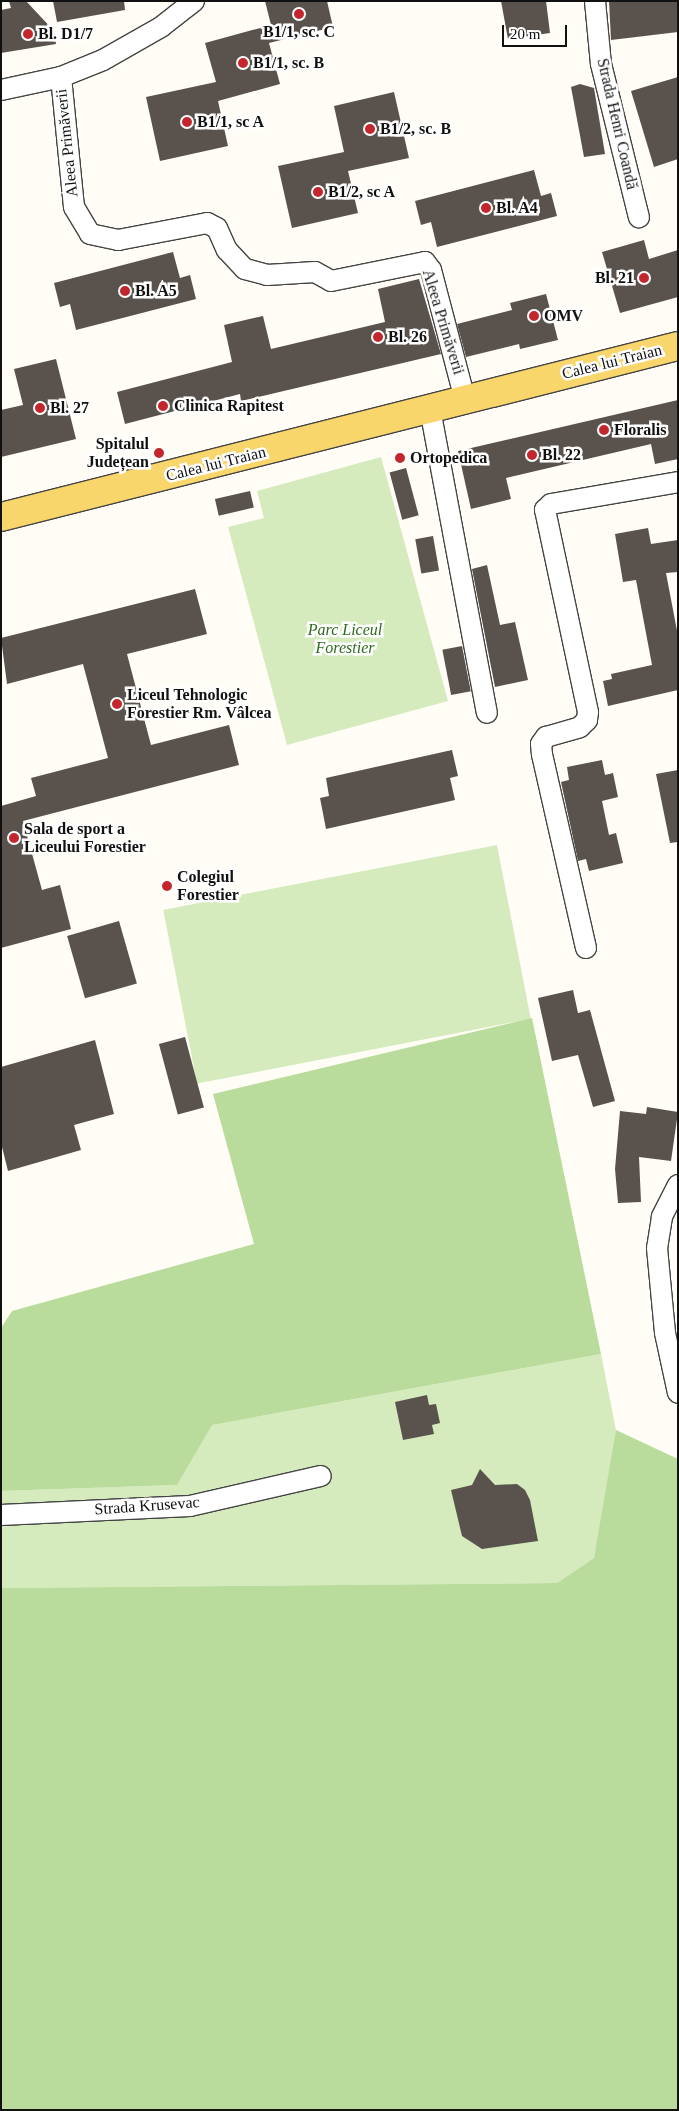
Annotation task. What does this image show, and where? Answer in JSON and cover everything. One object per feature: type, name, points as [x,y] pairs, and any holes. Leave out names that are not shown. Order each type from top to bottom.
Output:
[{"type":"main road","name":"Calea lui Traian","points":[[1,517],[678,346]]},
{"type":"street","name":"Aleea Primăverii","points":[[1,90],[60,77],[103,60],[161,27],[194,1]]},
{"type":"street","name":"Strada Henri Coandă","points":[[594,1],[601,64],[639,217]]},
{"type":"street","name":"Aleea Primăverii","points":[[60,77],[74,207],[90,234],[118,240],[207,223],[217,228],[227,250],[245,270],[267,275],[315,272],[331,281],[425,262],[431,270],[465,400]]},
{"type":"street","points":[[430,409],[487,713]]},
{"type":"street","points":[[586,948],[542,755],[541,744],[546,737],[580,727],[587,720],[588,712],[545,510],[551,504],[678,482]]},
{"type":"street","points":[[678,1185],[662,1217],[657,1248],[665,1333],[678,1393]]},
{"type":"street","name":"Strada Krusevac","points":[[1,1515],[190,1506],[321,1476]]},
{"type":"green space","name":"Parc Liceul Forestier","points":[[381,457],[448,701],[287,745],[228,527],[264,518],[257,491]]},
{"type":"green space","points":[[497,845],[531,1019],[197,1084],[163,910]]},
{"type":"green space","points":[[532,1018],[601,1354],[212,1425],[177,1485],[1,1491],[1,1328],[12,1311],[254,1244],[213,1094]]},
{"type":"green space","points":[[601,1354],[616,1430],[607,1497],[594,1558],[557,1583],[1,1588],[1,1491],[177,1485],[211,1425]]},
{"type":"green space","points":[[616,1430],[678,1459],[678,2110],[1,2110],[1,1588],[557,1583],[594,1558]]},
{"type":"building","name":"Bl. D1/7","points":[[9,1],[26,1],[54,31],[56,44],[1,53],[1,10],[11,8]]},
{"type":"building","points":[[53,1],[124,1],[125,10],[57,22]]},
{"type":"building","points":[[265,1],[327,1],[333,27],[269,43],[280,84],[218,101],[228,146],[160,161],[146,97],[216,82],[205,43],[271,25]]},
{"type":"building","points":[[501,1],[546,1],[550,33],[508,39]]},
{"type":"building","points":[[609,1],[678,1],[678,32],[611,40]]},
{"type":"building","points":[[678,77],[678,159],[654,167],[631,91]]},
{"type":"building","points":[[580,84],[594,88],[605,154],[584,157],[571,87]]},
{"type":"building","points":[[394,92],[409,158],[348,171],[358,213],[292,228],[278,166],[344,152],[334,106]]},
{"type":"building","name":"Bl. A4","points":[[534,170],[541,196],[551,193],[557,216],[437,247],[431,222],[421,225],[415,201]]},
{"type":"building","name":"Bl. 21","points":[[644,240],[649,259],[678,250],[678,297],[620,313],[602,252]]},
{"type":"building","name":"Bl. A5","points":[[173,252],[180,278],[190,275],[196,299],[76,330],[70,304],[60,307],[54,283]]},
{"type":"building","name":"Bl. 26","points":[[419,279],[441,354],[241,401],[240,394],[125,424],[117,392],[232,362],[224,325],[263,316],[271,349],[385,322],[378,289]]},
{"type":"building","points":[[546,294],[558,340],[520,349],[519,344],[466,357],[457,324],[512,310],[510,303]]},
{"type":"building","name":"Bl. 27","points":[[56,359],[76,439],[1,457],[1,410],[23,405],[14,369]]},
{"type":"building","name":"Bl. 22","points":[[678,400],[678,459],[655,464],[651,444],[506,478],[511,499],[471,509],[458,451]]},
{"type":"building","points":[[406,468],[419,515],[402,520],[390,472]]},
{"type":"building","points":[[250,491],[254,508],[219,516],[215,499]]},
{"type":"building","points":[[648,528],[651,544],[678,540],[678,572],[666,573],[678,636],[678,690],[608,706],[603,681],[612,679],[611,674],[652,665],[636,580],[623,582],[615,534]]},
{"type":"building","points":[[433,536],[439,570],[421,574],[415,539]]},
{"type":"building","points":[[487,565],[500,625],[515,622],[528,680],[495,687],[472,569]]},
{"type":"building","name":"Liceul Tehnologic Forestier Rm. Vâlcea","points":[[195,589],[207,634],[127,654],[151,745],[229,725],[239,765],[23,821],[42,890],[60,885],[71,929],[1,948],[1,806],[36,796],[31,778],[108,758],[83,664],[7,684],[1,638]]},
{"type":"building","points":[[462,646],[471,691],[451,695],[442,650]]},
{"type":"building","points":[[452,750],[458,776],[450,778],[455,800],[326,829],[320,798],[329,796],[326,778]]},
{"type":"building","points":[[602,760],[605,775],[613,773],[618,797],[602,801],[609,835],[616,833],[623,863],[589,871],[586,859],[578,861],[561,782],[569,780],[567,767]]},
{"type":"building","points":[[678,770],[678,842],[670,843],[656,774]]},
{"type":"building","points":[[119,921],[137,983],[85,998],[67,936]]},
{"type":"building","points":[[573,990],[578,1013],[590,1010],[615,1101],[593,1107],[578,1055],[552,1061],[538,998]]},
{"type":"building","points":[[185,1037],[204,1108],[178,1115],[159,1044]]},
{"type":"building","points":[[95,1040],[114,1114],[74,1125],[81,1150],[8,1171],[1,1143],[1,1067]]},
{"type":"building","points":[[647,1107],[678,1112],[671,1161],[639,1157],[641,1202],[618,1203],[615,1169],[620,1111],[646,1114]]},
{"type":"building","points":[[427,1395],[429,1405],[436,1404],[440,1423],[432,1425],[434,1434],[403,1440],[395,1402]]},
{"type":"building","points":[[480,1469],[495,1485],[517,1484],[525,1490],[530,1500],[538,1541],[482,1549],[462,1536],[451,1490],[472,1485]]},
{"type":"place","name":"B1/1, sc. C","points":[[299,14]]},
{"type":"place","name":"Bl. D1/7","points":[[28,34]]},
{"type":"place","name":"B1/1, sc. B","points":[[243,63]]},
{"type":"place","name":"B1/1, sc A","points":[[187,122]]},
{"type":"place","name":"B1/2, sc. B","points":[[370,129]]},
{"type":"place","name":"B1/2, sc A","points":[[318,192]]},
{"type":"place","name":"Bl. A4","points":[[486,208]]},
{"type":"place","name":"Bl. 21","points":[[644,278]]},
{"type":"place","name":"Bl. A5","points":[[125,291]]},
{"type":"place","name":"OMV","points":[[534,316]]},
{"type":"place","name":"Bl. 26","points":[[378,337]]},
{"type":"place","name":"Clinica Rapitest","points":[[163,406]]},
{"type":"place","name":"Bl. 27","points":[[40,408]]},
{"type":"place","name":"Floralis","points":[[604,430]]},
{"type":"place","name":"Spitalul Județean","points":[[159,453]]},
{"type":"place","name":"Bl. 22","points":[[532,455]]},
{"type":"place","name":"Ortopedica","points":[[400,458]]},
{"type":"place","name":"Liceul Tehnologic Forestier Rm. Vâlcea","points":[[117,704]]},
{"type":"place","name":"Sala de sport a Liceului Forestier","points":[[14,838]]},
{"type":"place","name":"Colegiul Forestier","points":[[167,886]]}]
